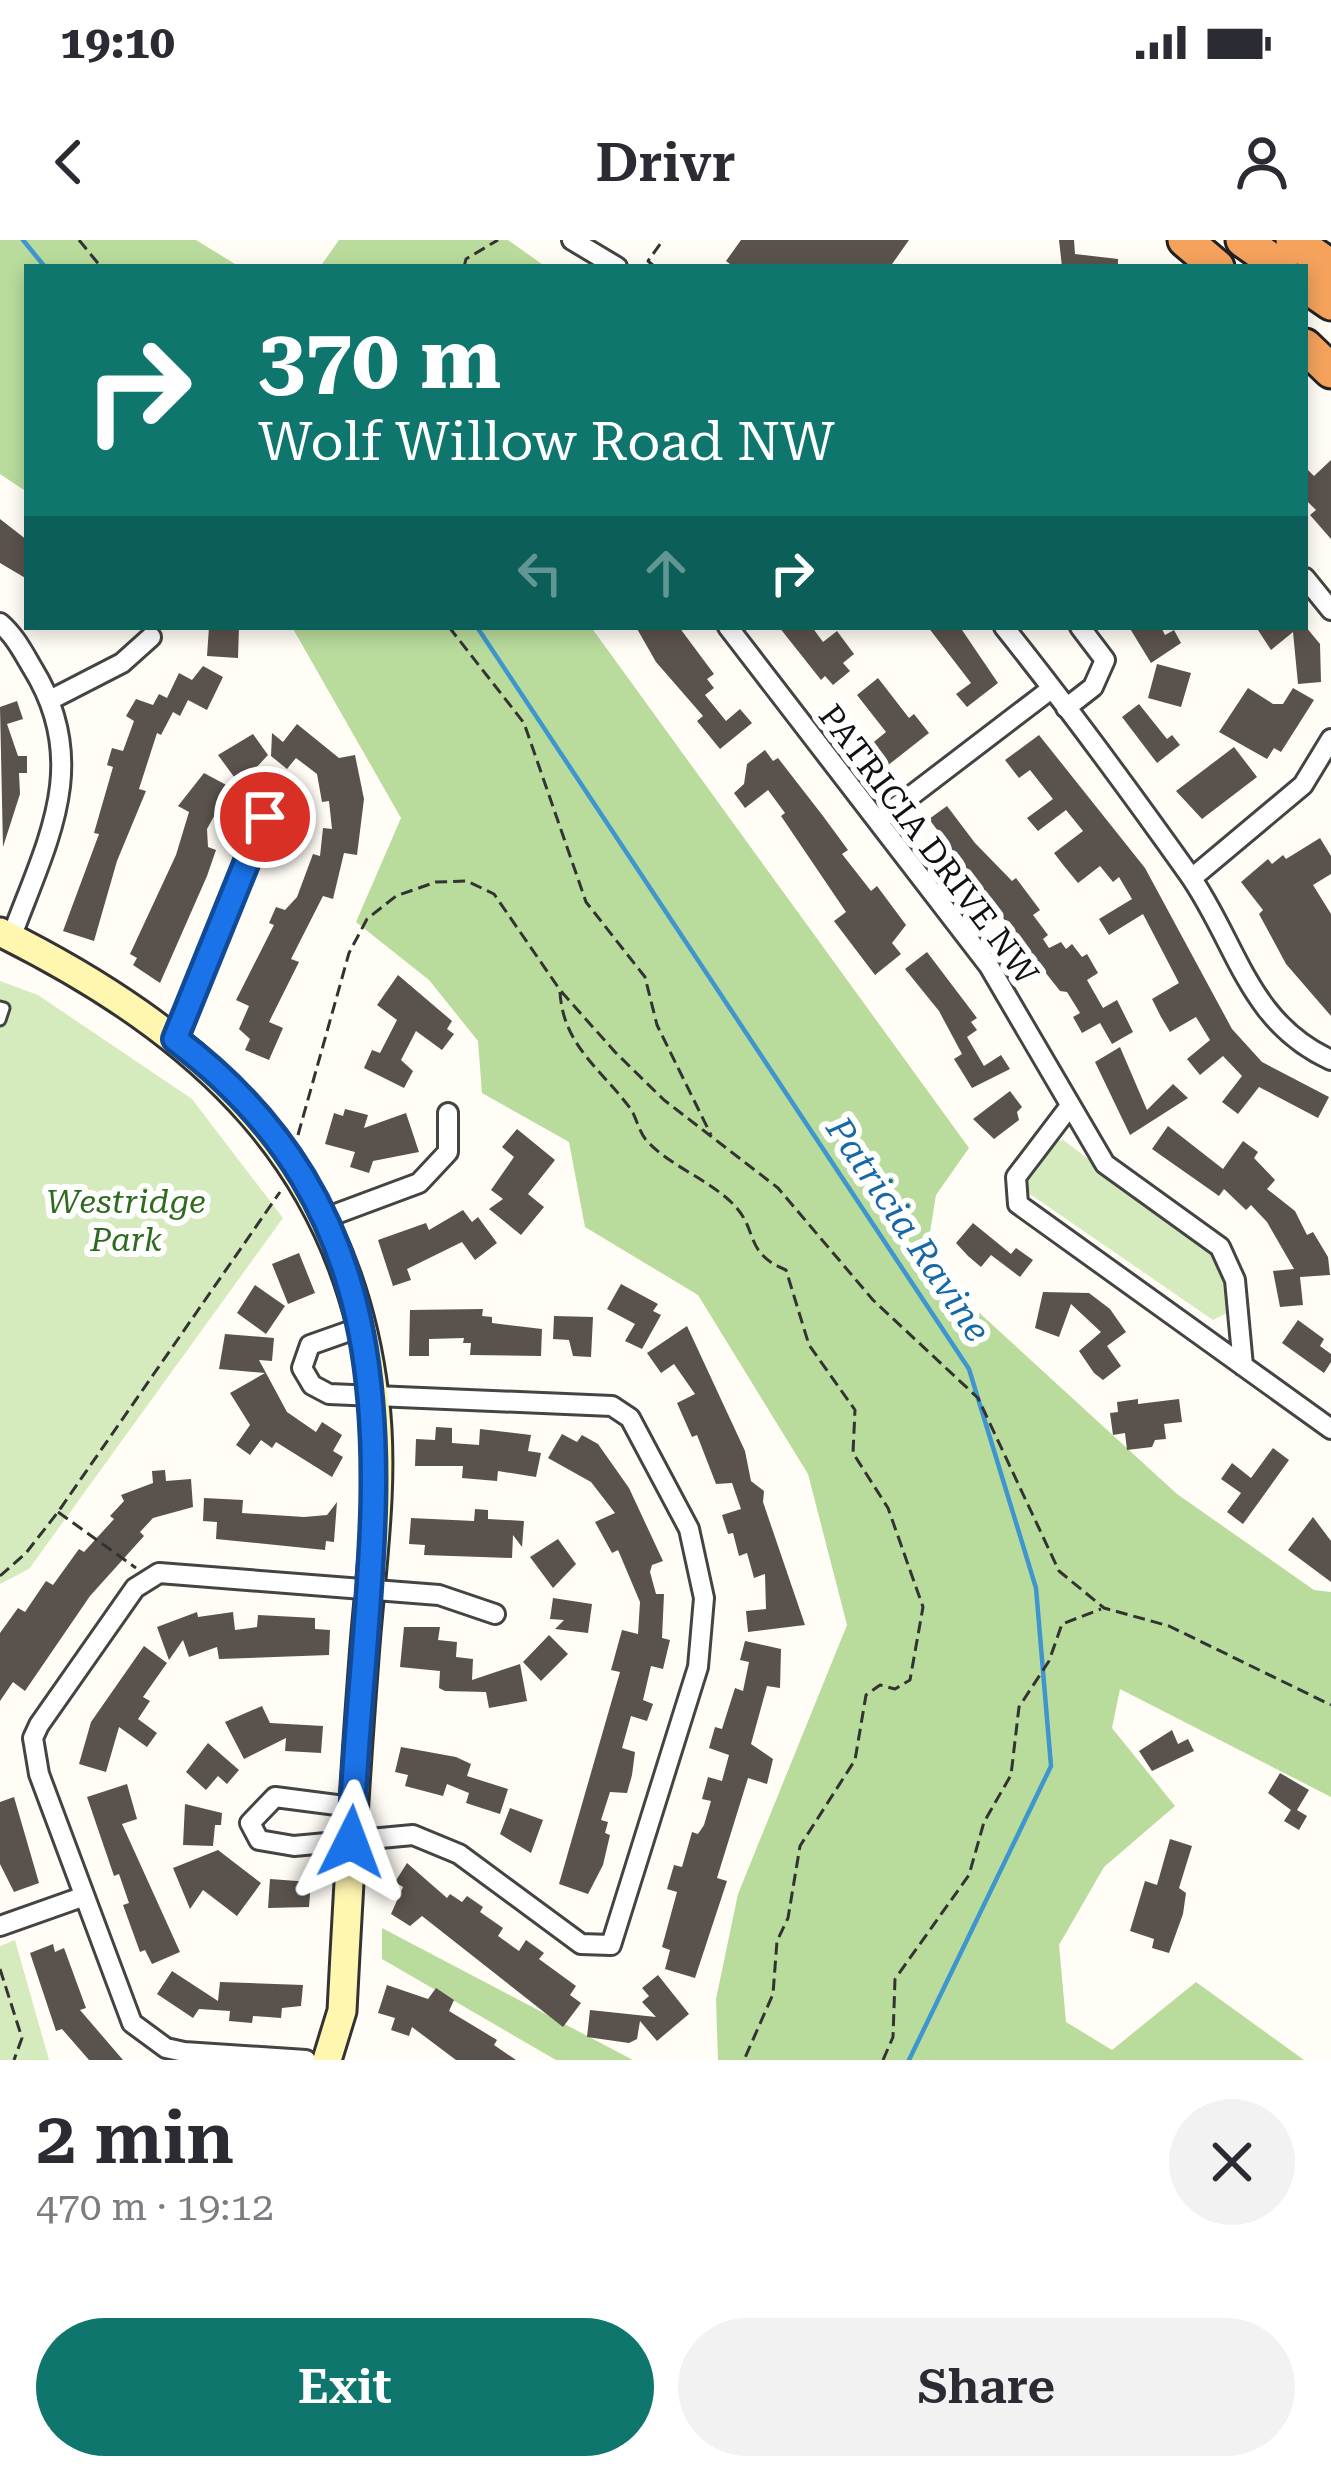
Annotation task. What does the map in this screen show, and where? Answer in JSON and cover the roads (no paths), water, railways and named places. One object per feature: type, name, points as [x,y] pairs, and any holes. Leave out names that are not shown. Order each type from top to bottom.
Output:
[{"type":"highway","points":[[1185,240],[1213,264]]},
{"type":"highway","points":[[1243,240],[1276,264]]},
{"type":"highway","points":[[1293,240],[1331,267]]},
{"type":"highway","points":[[1308,349],[1331,371]]},
{"type":"street","points":[[572,240],[611,264]]},
{"type":"street","points":[[1308,582],[1331,610]]},
{"type":"street","points":[[0,623],[52,699],[65,752],[58,810],[6,935],[175,1039],[254,1111],[325,1218],[347,1271],[361,1327],[374,1394],[369,1591],[342,2011],[327,2060]]},
{"type":"street","name":"PATRICIA DRIVE NW","points":[[730,630],[989,966],[1105,1164],[1220,1247],[1235,1280],[1244,1366]]},
{"type":"street","points":[[1012,630],[1192,878],[1260,1004],[1297,1045],[1331,1060]]},
{"type":"street","points":[[1066,708],[1093,687],[1105,660],[1082,630]]},
{"type":"street","points":[[52,699],[122,663],[151,637]]},
{"type":"street","points":[[878,821],[1051,689]]},
{"type":"street","points":[[1192,878],[1303,785],[1331,739]]},
{"type":"street","points":[[175,1039],[265,817]]},
{"type":"street","points":[[1070,1106],[1016,1177],[1018,1204],[1331,1429]]},
{"type":"street","points":[[325,1218],[419,1184],[448,1152],[448,1113]]},
{"type":"street","points":[[352,1807],[275,1797],[250,1823],[259,1840],[294,1846],[412,1835],[459,1854],[580,1944],[611,1945],[698,1667],[704,1598],[689,1529],[630,1418],[612,1406],[329,1394],[312,1384],[302,1368],[310,1345],[361,1327]]},
{"type":"street","points":[[306,2060],[182,2056],[150,2038],[124,2010],[39,1774],[33,1738],[147,1576],[182,1571],[440,1595],[495,1614]]},
{"type":"street","points":[[0,1926],[82,1897]]},
{"type":"lane","points":[[0,1007],[4,1008],[0,1020]]},
{"type":"waterway","name":"Patricia Ravine","points":[[23,240],[43,264]]},
{"type":"waterway","name":"Patricia Ravine","points":[[479,630],[969,1369],[1036,1588],[1051,1766],[909,2060]]},
{"type":"park label","name":"Westridge Park","points":[[126,1220]]}]
